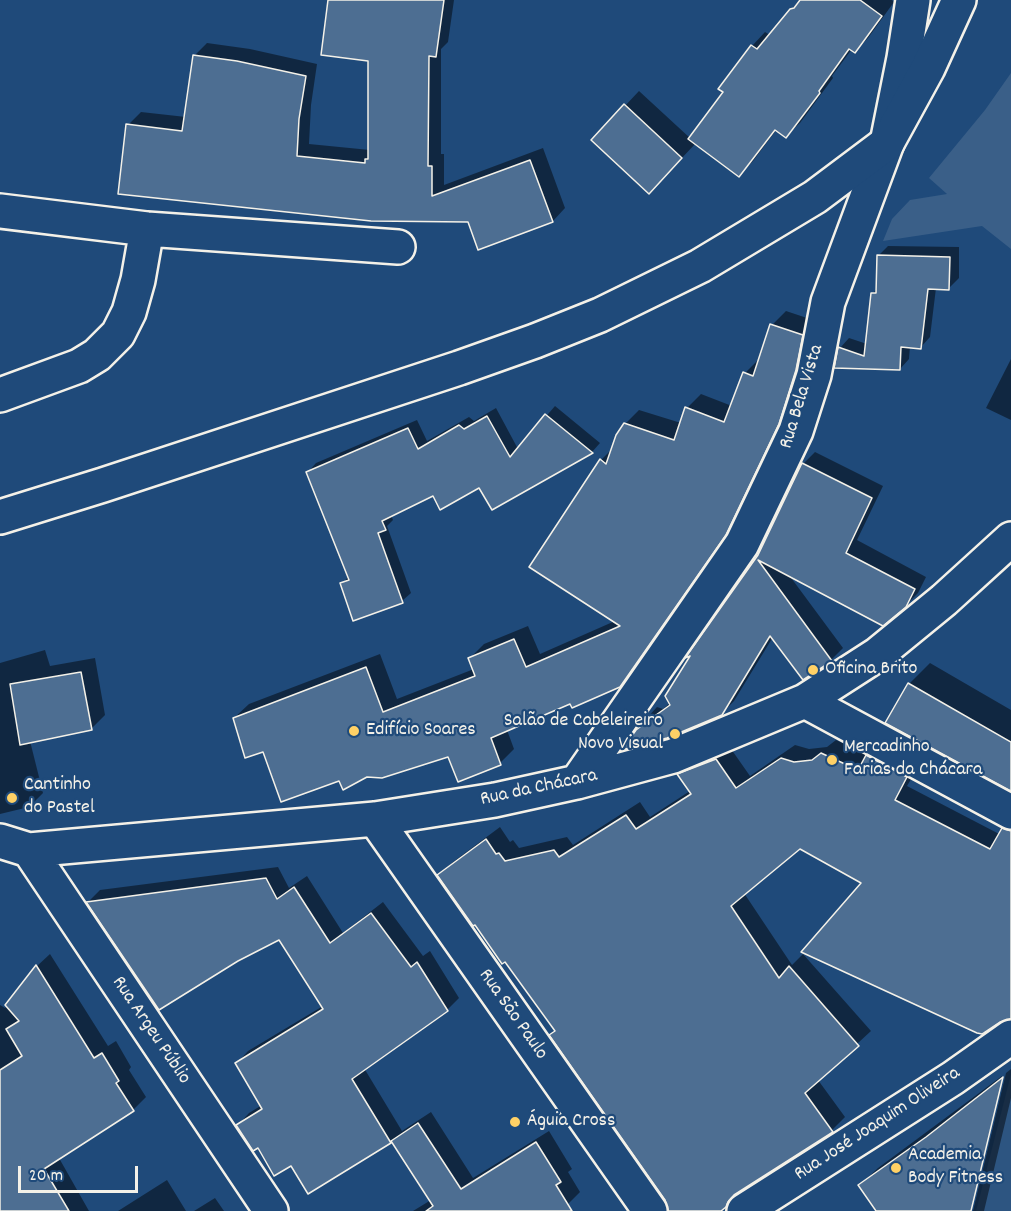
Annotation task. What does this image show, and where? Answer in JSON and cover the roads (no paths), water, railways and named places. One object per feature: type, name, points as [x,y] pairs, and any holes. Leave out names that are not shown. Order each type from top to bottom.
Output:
[{"type":"street","name":"Rua Bela Vista","points":[[577,782],[742,544],[796,431],[814,375],[828,302],[887,143],[913,0]]},
{"type":"street","points":[[0,517],[459,369],[600,315],[700,266],[815,197],[887,143],[928,68],[959,0]]},
{"type":"street","points":[[0,211],[147,229],[398,247]]},
{"type":"street","points":[[0,395],[79,366],[97,355],[118,334],[129,312],[138,280],[147,229]]},
{"type":"street","name":"Rua da Chácara","points":[[15,845],[375,819],[495,800],[577,782],[673,756],[805,701],[878,654],[944,600],[1011,539]]},
{"type":"street","points":[[805,701],[1011,812]]},
{"type":"street","name":"Rua São Paulo","points":[[375,819],[650,1211]]},
{"type":"street","name":"Rua Argeu Públio","points":[[15,845],[271,1211]]},
{"type":"street","name":"Rua José Joaquim Oliveira","points":[[744,1211],[953,1078],[1011,1037]]},
{"type":"place","name":"Oficina Brito","points":[[813,670]]},
{"type":"place","name":"Edifício Soares","points":[[354,731]]},
{"type":"place","name":"Salão de Cabeleireiro Novo Visual","points":[[675,734]]},
{"type":"place","name":"Mercadinho Farias da Chácara","points":[[832,760]]},
{"type":"place","name":"Cantinho do Pastel","points":[[12,798]]},
{"type":"place","name":"Águia Cross","points":[[515,1122]]},
{"type":"place","name":"Academia Body Fitness","points":[[896,1168]]}]
